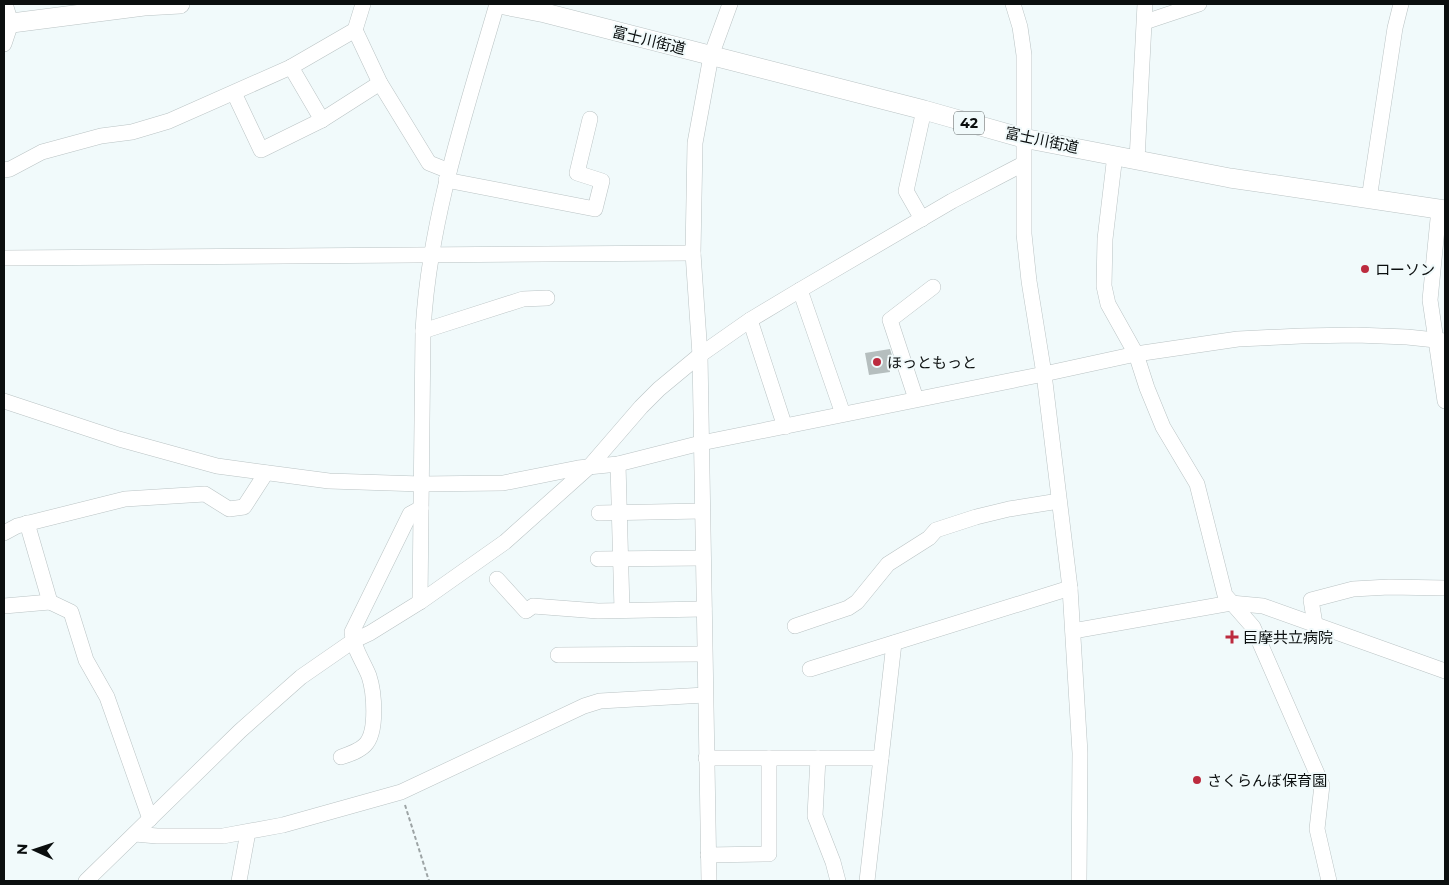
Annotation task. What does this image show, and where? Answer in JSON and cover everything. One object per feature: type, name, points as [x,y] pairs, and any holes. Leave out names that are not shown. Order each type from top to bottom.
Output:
[{"type":"main road","points":[[7,23],[83,9],[180,4]]},
{"type":"main road","name":"富士川街道","points":[[498,4],[547,9],[712,56],[924,110],[1024,138],[1230,178],[1442,209]]},
{"type":"street","points":[[4,44],[7,23],[5,4]]},
{"type":"street","points":[[363,4],[355,30],[380,83],[429,163],[448,175],[595,209],[602,181],[577,174],[590,119]]},
{"type":"street","points":[[420,602],[425,294],[448,175],[498,4]]},
{"type":"street","points":[[709,881],[700,354],[693,253],[695,143],[712,56],[730,4]]},
{"type":"street","points":[[1013,4],[1020,27],[1024,55],[1024,234],[1029,281],[1044,374],[1074,631],[1080,752],[1079,881]]},
{"type":"street","points":[[1138,160],[1145,4]]},
{"type":"street","points":[[1144,22],[1199,4]]},
{"type":"street","points":[[1370,199],[1395,28],[1401,4]]},
{"type":"street","points":[[4,170],[10,169],[42,152],[102,136],[132,132],[169,122],[291,67],[355,30]]},
{"type":"street","points":[[291,67],[322,120]]},
{"type":"street","points":[[234,93],[261,150],[322,120],[380,83]]},
{"type":"street","points":[[922,219],[906,191],[924,110]]},
{"type":"street","points":[[1115,155],[1104,239],[1104,286],[1108,304],[1136,354],[1163,427],[1197,484],[1225,595],[1253,627],[1322,785],[1317,829],[1329,881]]},
{"type":"street","points":[[86,881],[240,731],[301,677],[353,641],[370,633],[420,602],[505,542],[590,466],[659,389],[700,354],[750,320],[800,290],[922,219],[1023,164]]},
{"type":"street","points":[[1442,209],[1430,300],[1440,341],[1445,401]]},
{"type":"street","points":[[4,258],[693,253]]},
{"type":"street","points":[[916,399],[890,320],[933,287]]},
{"type":"street","points":[[800,290],[843,414]]},
{"type":"street","points":[[423,331],[523,299],[547,298]]},
{"type":"street","points":[[750,320],[785,427]]},
{"type":"street","points":[[4,401],[165,453],[217,466],[266,474],[329,481],[421,484],[503,482],[590,466],[618,464],[701,443],[1136,354],[1238,339],[1356,335],[1440,341]]},
{"type":"street","points":[[618,464],[622,610]]},
{"type":"street","points":[[4,533],[17,526],[124,499],[205,494],[229,509],[244,507],[266,474]]},
{"type":"street","points":[[795,626],[848,608],[857,602],[888,564],[929,538],[936,530],[992,513],[1059,501]]},
{"type":"street","points":[[341,757],[357,751],[367,744],[372,732],[374,706],[369,678],[353,641],[352,632],[410,514],[421,508]]},
{"type":"street","points":[[599,513],[702,511]]},
{"type":"street","points":[[28,523],[50,602]]},
{"type":"street","points":[[598,560],[703,558]]},
{"type":"street","points":[[497,579],[526,611],[533,606],[598,611],[704,609]]},
{"type":"street","points":[[1315,624],[1311,600],[1353,589],[1390,587],[1445,588]]},
{"type":"street","points":[[810,669],[1070,588]]},
{"type":"street","points":[[4,606],[50,602],[71,612],[86,660],[107,697],[150,820]]},
{"type":"street","points":[[1074,631],[1231,603],[1262,606],[1445,671]]},
{"type":"street","points":[[867,881],[894,643]]},
{"type":"street","points":[[558,655],[704,654]]},
{"type":"street","points":[[135,834],[223,836],[283,825],[401,792],[600,700],[705,695]]},
{"type":"street","points":[[706,758],[881,758]]},
{"type":"street","points":[[708,855],[769,854],[769,758]]},
{"type":"street","points":[[818,758],[814,816],[834,862],[838,881]]},
{"type":"street","points":[[239,881],[248,832]]},
{"type":"path","points":[[401,792],[429,881]]},
{"type":"building","points":[[890,349],[894,362],[889,363],[890,372],[869,375],[865,353]]},
{"type":"place","name":"ローソン","points":[[1365,269]]},
{"type":"place","name":"ほっともっと","points":[[877,362]]},
{"type":"place","name":"巨摩共立病院","points":[[1232,637]]},
{"type":"place","name":"さくらんぼ保育園","points":[[1197,780]]}]
